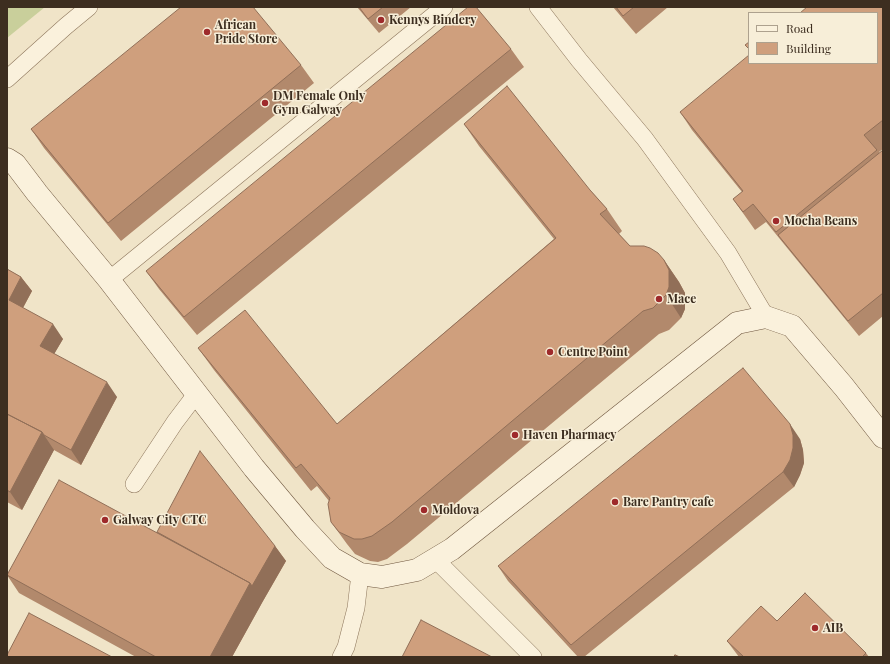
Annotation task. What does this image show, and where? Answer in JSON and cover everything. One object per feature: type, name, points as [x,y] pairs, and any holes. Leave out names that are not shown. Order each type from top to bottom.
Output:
[{"type":"street","points":[[7,159],[15,164],[109,280],[254,468],[305,529],[332,558],[360,574],[382,577],[417,570],[458,545],[737,323],[766,317],[792,326],[844,387],[883,437]]},
{"type":"lane","points":[[7,79],[89,7]]},
{"type":"lane","points":[[109,280],[444,7]]},
{"type":"lane","points":[[538,7],[579,60],[646,139],[728,253],[766,317]]},
{"type":"lane","points":[[134,484],[175,422],[197,393]]},
{"type":"lane","points":[[435,559],[533,657]]},
{"type":"lane","points":[[341,657],[346,647],[356,608],[360,574]]},
{"type":"green space","points":[[7,7],[45,7],[7,38]]},
{"type":"building","points":[[181,7],[253,7],[301,65],[108,223],[31,129]]},
{"type":"building","points":[[359,7],[383,7],[368,19]]},
{"type":"building","points":[[468,7],[476,7],[511,49],[184,317],[146,271]]},
{"type":"building","points":[[616,7],[634,7],[623,16]]},
{"type":"building","points":[[807,7],[883,7],[883,120],[864,135],[877,150],[776,232],[753,204],[743,212],[733,199],[743,191],[680,112],[748,56],[748,64],[878,64],[878,12],[801,12]]},
{"type":"building","name":"Centre Point","points":[[507,86],[590,190],[607,209],[600,214],[630,246],[644,246],[650,248],[658,253],[664,260],[669,270],[669,287],[666,295],[653,308],[643,311],[392,522],[372,536],[362,539],[354,539],[339,532],[331,522],[328,504],[330,498],[301,464],[296,468],[198,348],[245,310],[337,424],[556,238],[464,124]]},
{"type":"building","points":[[883,150],[883,293],[848,321],[778,235]]},
{"type":"building","points":[[7,269],[21,277],[9,300],[53,324],[40,346],[107,382],[71,450],[44,435],[42,432],[7,414]]},
{"type":"building","points":[[743,368],[790,424],[793,435],[793,448],[790,460],[783,472],[571,645],[498,566]]},
{"type":"building","points":[[7,414],[42,432],[10,492],[7,490]]},
{"type":"building","points":[[200,451],[275,546],[252,586],[250,583],[157,532]]},
{"type":"building","points":[[59,480],[250,583],[210,657],[156,657],[7,575]]},
{"type":"building","name":"AIB","points":[[805,593],[866,653],[862,657],[744,657],[727,641],[761,606],[777,621]]},
{"type":"building","points":[[29,613],[112,657],[7,657]]},
{"type":"building","points":[[421,620],[492,657],[402,657]]},
{"type":"place","name":"Kennys Bindery","points":[[381,20]]},
{"type":"place","name":"African Pride Store","points":[[207,32]]},
{"type":"place","name":"DM Female Only Gym Galway","points":[[265,103]]},
{"type":"place","name":"Mocha Beans","points":[[776,221]]},
{"type":"place","name":"Mace","points":[[659,299]]},
{"type":"place","name":"Centre Point","points":[[550,352]]},
{"type":"place","name":"Haven Pharmacy","points":[[515,435]]},
{"type":"place","name":"Bare Pantry cafe","points":[[615,502]]},
{"type":"place","name":"Moldova","points":[[424,510]]},
{"type":"place","name":"Galway City CTC","points":[[105,520]]},
{"type":"place","name":"AIB","points":[[815,628]]}]
